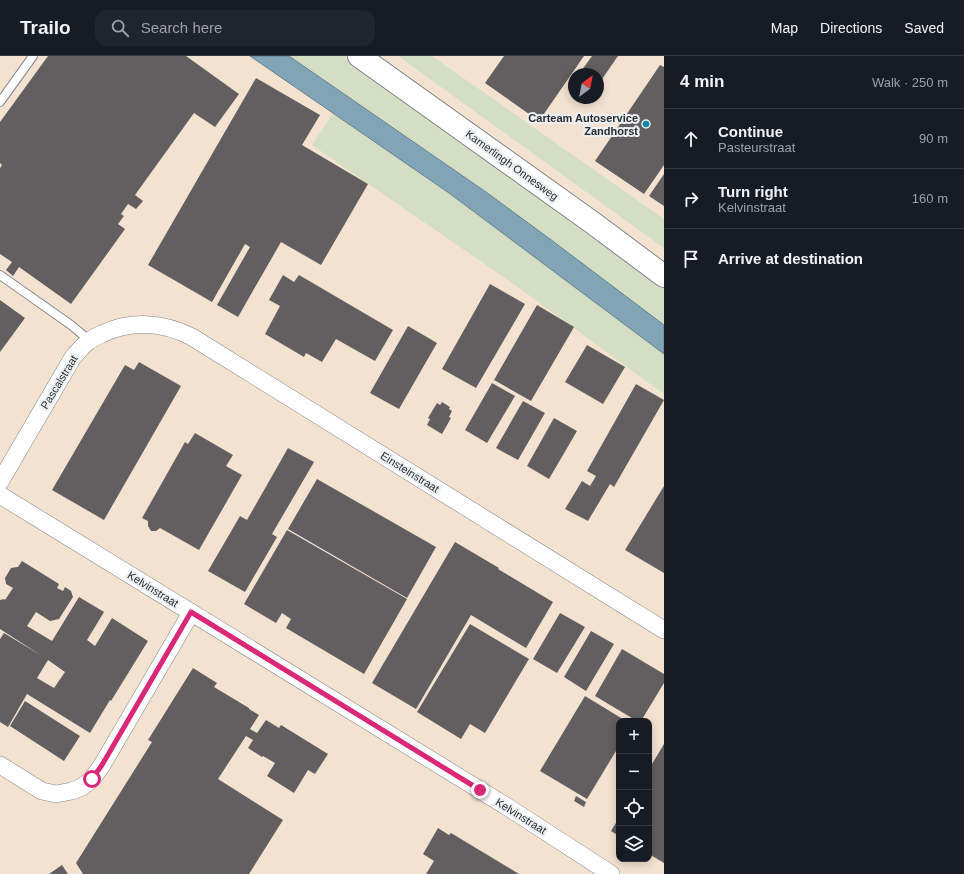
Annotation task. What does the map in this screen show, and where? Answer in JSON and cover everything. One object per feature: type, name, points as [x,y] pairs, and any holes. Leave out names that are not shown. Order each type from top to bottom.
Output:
[{"type":"main road","name":"Kamerlingh Onnesweg","points":[[359,56],[586,218],[664,276]]},
{"type":"street","name":"Pascalstraat","points":[[0,482],[73,357],[89,340],[108,331],[129,325],[151,324]]},
{"type":"street","name":"Einsteinstraat","points":[[151,324],[167,327],[192,337],[664,630]]},
{"type":"street","name":"Kelvinstraat","points":[[0,495],[506,806],[611,874]]},
{"type":"street","points":[[0,765],[42,791],[56,794],[72,791],[82,787],[92,779],[102,765],[191,612]]},
{"type":"lane","points":[[0,102],[33,56]]},
{"type":"lane","points":[[0,275],[89,340]]},
{"type":"shaded area","points":[[0,56],[664,56],[664,874],[0,874]]},
{"type":"green space","points":[[289,56],[343,56],[384,84],[566,215],[664,289],[664,325],[486,192]]},
{"type":"green space","points":[[398,56],[432,56],[664,219],[664,248]]},
{"type":"green space","points":[[333,113],[449,193],[664,354],[664,394],[515,285],[312,145]]},
{"type":"water","points":[[250,56],[289,56],[486,192],[664,325],[664,354],[449,193]]},
{"type":"building","points":[[48,56],[186,56],[239,94],[215,127],[194,113],[135,195],[143,201],[136,209],[128,204],[121,214],[124,216],[118,224],[125,229],[71,304],[19,267],[13,276],[6,270],[12,262],[0,254],[0,168],[2,165],[0,163],[0,122]]},
{"type":"building","points":[[504,56],[584,56],[576,68],[568,68],[568,79],[539,121],[485,83]]},
{"type":"building","points":[[592,56],[618,56],[604,76],[604,68],[583,68]]},
{"type":"building","points":[[660,65],[664,67],[664,165],[644,194],[595,161]]},
{"type":"building","points":[[256,78],[320,115],[302,145],[368,184],[321,265],[281,242],[238,317],[217,305],[250,247],[245,244],[212,302],[148,265]]},
{"type":"building","points":[[664,174],[664,206],[649,196]]},
{"type":"building","points":[[283,275],[294,282],[299,275],[393,330],[375,361],[336,339],[322,362],[306,353],[304,357],[265,334],[280,306],[269,300]]},
{"type":"building","points":[[490,284],[525,304],[476,388],[442,369]]},
{"type":"building","points":[[0,300],[25,318],[0,352]]},
{"type":"building","points":[[537,305],[574,327],[531,401],[494,380]]},
{"type":"building","points":[[408,326],[437,343],[399,409],[370,393]]},
{"type":"building","points":[[587,345],[625,367],[603,404],[565,382]]},
{"type":"building","points":[[139,362],[181,386],[104,520],[52,490],[125,365],[134,370]]},
{"type":"building","points":[[492,383],[515,396],[487,443],[465,430]]},
{"type":"building","points":[[636,384],[664,400],[614,487],[610,484],[588,521],[565,509],[582,481],[590,486],[596,476],[587,471]]},
{"type":"building","points":[[523,401],[545,413],[518,460],[496,448]]},
{"type":"building","points":[[442,402],[450,407],[449,409],[452,411],[449,417],[451,418],[442,434],[427,425],[430,419],[428,418],[437,403],[440,405]]},
{"type":"building","points":[[554,418],[577,431],[549,479],[527,466]]},
{"type":"building","points":[[195,433],[233,455],[226,466],[242,475],[199,550],[160,528],[156,531],[151,531],[148,526],[148,521],[142,518],[185,442],[188,444]]},
{"type":"building","points":[[288,448],[314,462],[272,534],[277,537],[245,592],[208,571],[240,516],[247,520]]},
{"type":"building","points":[[317,479],[436,547],[407,598],[288,529]]},
{"type":"building","points":[[664,486],[664,573],[625,550]]},
{"type":"building","points":[[287,530],[407,599],[364,674],[286,628],[291,619],[282,613],[276,623],[244,604]]},
{"type":"building","points":[[455,542],[553,602],[526,648],[471,615],[416,709],[372,683]]},
{"type":"building","points":[[22,561],[59,584],[57,588],[63,591],[65,587],[71,591],[73,597],[59,619],[50,621],[36,612],[27,626],[52,641],[79,597],[104,612],[87,640],[95,646],[112,618],[148,641],[90,733],[27,694],[8,727],[0,722],[0,639],[4,633],[42,656],[0,629],[0,600],[5,600],[13,588],[6,584],[5,578],[11,568],[18,567]],"holes":[[[48,660],[65,672],[54,688],[37,678]]]},
{"type":"building","points":[[560,613],[585,627],[557,673],[533,659]]},
{"type":"building","points":[[470,624],[529,659],[485,733],[470,724],[461,739],[417,712]]},
{"type":"building","points":[[591,631],[614,644],[586,691],[564,677]]},
{"type":"building","points":[[622,649],[664,674],[664,683],[643,718],[632,718],[595,696]]},
{"type":"building","points":[[193,668],[217,683],[214,687],[259,715],[250,729],[257,733],[266,720],[279,728],[281,725],[328,754],[315,774],[308,770],[294,793],[267,776],[275,763],[248,748],[253,740],[246,736],[218,779],[283,820],[249,874],[83,874],[76,863],[152,742],[148,740]]},
{"type":"building","points":[[585,696],[621,718],[616,718],[616,751],[587,799],[540,771]]},
{"type":"building","points":[[25,701],[80,736],[64,761],[10,726]]},
{"type":"building","points":[[664,744],[664,863],[652,856],[652,764]]},
{"type":"building","points":[[576,796],[586,802],[584,807],[574,801]]},
{"type":"building","points":[[616,823],[616,834],[611,831]]},
{"type":"building","points":[[438,828],[449,835],[451,833],[519,874],[426,874],[434,861],[423,854]]},
{"type":"building","points":[[62,865],[68,874],[49,874]]},
{"type":"place","name":"Carteam Autoservice Zandhorst","points":[[646,124]]},
{"type":"route","points":[[92,779],[102,765],[191,612],[480,790]]}]
